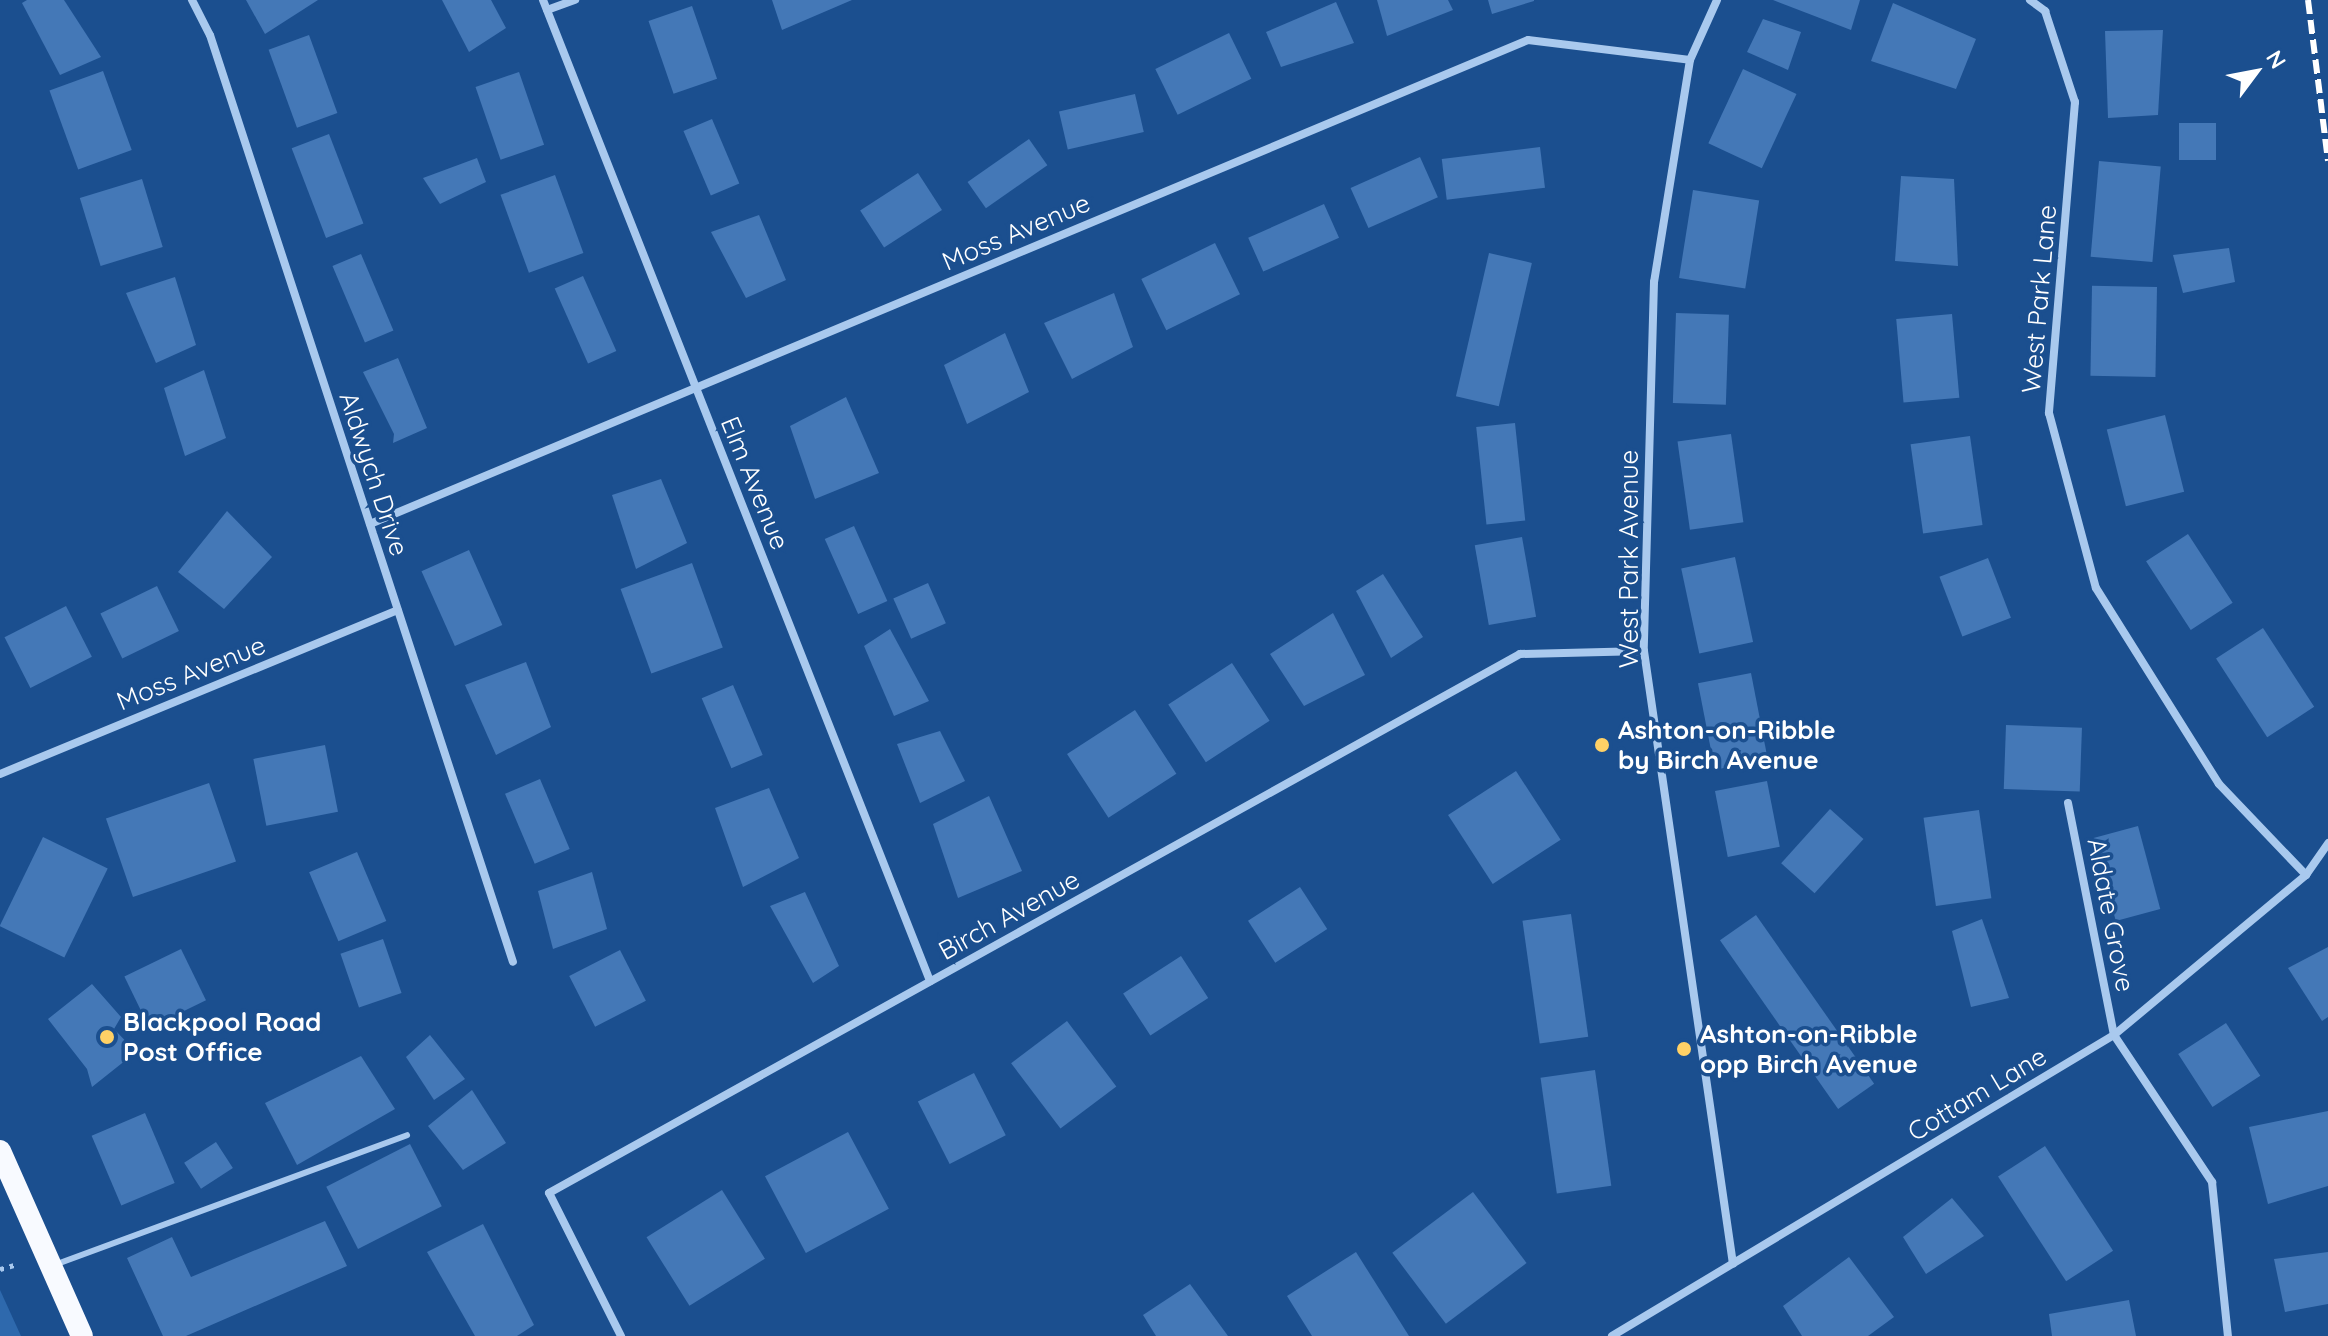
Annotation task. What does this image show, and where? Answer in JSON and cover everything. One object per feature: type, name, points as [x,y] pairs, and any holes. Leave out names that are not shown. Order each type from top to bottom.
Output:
[{"type":"highway","points":[[0,1151],[82,1336]]},
{"type":"street","name":"Aldwych Drive","points":[[192,0],[210,35],[513,962]]},
{"type":"street","name":"Elm Avenue","points":[[543,0],[930,981]]},
{"type":"street","points":[[547,10],[575,0]]},
{"type":"street","name":"West Park Avenue","points":[[1717,0],[1690,60],[1654,282],[1644,651],[1733,1264]]},
{"type":"street","name":"West Park Lane","points":[[2030,0],[2045,11],[2075,102],[2049,413],[2096,588],[2219,784],[2306,875]]},
{"type":"street","name":"Moss Avenue","points":[[370,524],[1528,40],[1690,60]]},
{"type":"street","name":"Moss Avenue","points":[[0,774],[398,610]]},
{"type":"street","name":"Birch Avenue","points":[[621,1336],[549,1193],[1520,654],[1644,651]]},
{"type":"street","name":"Aldate Grove","points":[[2068,803],[2114,1035]]},
{"type":"street","name":"Cottam Lane","points":[[1612,1336],[2114,1035],[2306,875],[2328,843]]},
{"type":"street","points":[[2114,1035],[2212,1182],[2228,1336]]},
{"type":"lane","points":[[50,1267],[407,1135]]},
{"type":"shaded area","points":[[0,1290],[21,1336],[0,1336]]},
{"type":"building","points":[[27,0],[64,0],[101,57],[60,75],[22,3]]},
{"type":"building","points":[[246,0],[318,0],[265,34]]},
{"type":"building","points":[[442,0],[491,0],[506,28],[469,52]]},
{"type":"building","points":[[772,0],[852,0],[782,30]]},
{"type":"building","points":[[1377,0],[1448,0],[1453,10],[1387,36]]},
{"type":"building","points":[[1488,0],[1534,0],[1534,1],[1492,14]]},
{"type":"building","points":[[1773,0],[1860,0],[1851,30]]},
{"type":"building","points":[[1336,2],[1354,43],[1281,67],[1266,32]]},
{"type":"building","points":[[1893,3],[1976,39],[1956,89],[1871,61]]},
{"type":"building","points":[[692,6],[717,79],[674,94],[649,21]]},
{"type":"building","points":[[1763,19],[1801,32],[1788,70],[1747,52]]},
{"type":"building","points":[[2163,30],[2158,115],[2108,118],[2105,31]]},
{"type":"building","points":[[1229,33],[1251,79],[1178,115],[1155,69]]},
{"type":"building","points":[[309,35],[337,113],[297,128],[269,50]]},
{"type":"building","points":[[1743,69],[1796,94],[1762,168],[1708,143]]},
{"type":"building","points":[[103,71],[132,150],[78,169],[49,90]]},
{"type":"building","points":[[519,72],[544,145],[501,160],[476,87]]},
{"type":"building","points":[[1135,94],[1144,132],[1068,150],[1059,112]]},
{"type":"building","points":[[712,119],[739,183],[711,196],[683,131]]},
{"type":"building","points":[[2179,123],[2216,123],[2216,160],[2179,160]]},
{"type":"building","points":[[329,134],[363,224],[326,238],[292,148]]},
{"type":"building","points":[[1029,139],[1047,165],[986,208],[968,182]]},
{"type":"building","points":[[1540,147],[1545,188],[1447,200],[1442,159]]},
{"type":"building","points":[[1420,157],[1438,197],[1368,228],[1351,188]]},
{"type":"building","points":[[477,158],[486,182],[440,204],[423,178]]},
{"type":"building","points":[[2099,161],[2161,166],[2152,262],[2091,257]]},
{"type":"building","points":[[918,173],[942,210],[884,247],[860,211]]},
{"type":"building","points":[[555,175],[583,253],[529,273],[500,195]]},
{"type":"building","points":[[1901,176],[1954,179],[1958,266],[1895,261]]},
{"type":"building","points":[[142,179],[163,247],[101,266],[80,198]]},
{"type":"building","points":[[1693,190],[1759,200],[1745,288],[1679,278]]},
{"type":"building","points":[[1324,204],[1339,238],[1263,272],[1248,238]]},
{"type":"building","points":[[759,215],[786,280],[746,298],[711,232]]},
{"type":"building","points":[[1215,243],[1240,294],[1166,330],[1141,279]]},
{"type":"building","points":[[2229,248],[2235,282],[2183,293],[2173,255]]},
{"type":"building","points":[[1489,253],[1532,263],[1499,406],[1456,396]]},
{"type":"building","points":[[361,254],[393,330],[365,343],[332,266]]},
{"type":"building","points":[[583,276],[616,351],[588,364],[555,289]]},
{"type":"building","points":[[175,277],[196,345],[156,363],[126,293]]},
{"type":"building","points":[[2092,286],[2157,287],[2155,377],[2090,376]]},
{"type":"building","points":[[1114,293],[1133,347],[1072,379],[1044,323]]},
{"type":"building","points":[[1676,313],[1729,315],[1726,405],[1673,403]]},
{"type":"building","points":[[1952,314],[1959,398],[1904,403],[1896,319]]},
{"type":"building","points":[[1005,333],[1029,392],[967,424],[944,365]]},
{"type":"building","points":[[398,358],[427,428],[393,443],[394,434],[363,372]]},
{"type":"building","points":[[204,370],[226,438],[185,456],[164,388]]},
{"type":"building","points":[[846,397],[879,473],[815,499],[790,426]]},
{"type":"building","points":[[2165,415],[2184,492],[2126,506],[2107,430]]},
{"type":"building","points":[[1515,423],[1525,520],[1486,525],[1476,427]]},
{"type":"building","points":[[1731,434],[1743,522],[1690,530],[1678,442]]},
{"type":"building","points":[[1970,436],[1983,525],[1923,533],[1911,444]]},
{"type":"building","points":[[661,479],[687,543],[636,569],[612,495]]},
{"type":"building","points":[[227,511],[272,557],[224,609],[178,572]]},
{"type":"building","points":[[854,526],[887,601],[858,614],[825,539]]},
{"type":"building","points":[[2188,534],[2233,603],[2191,630],[2146,561]]},
{"type":"building","points":[[1522,537],[1536,617],[1489,625],[1475,545]]},
{"type":"building","points":[[469,550],[502,625],[455,646],[421,571]]},
{"type":"building","points":[[1735,557],[1753,642],[1699,654],[1681,568]]},
{"type":"building","points":[[1988,558],[2011,618],[1962,636],[1939,577]]},
{"type":"building","points":[[692,563],[723,648],[651,674],[621,589]]},
{"type":"building","points":[[1383,574],[1423,637],[1391,658],[1356,591]]},
{"type":"building","points":[[928,583],[946,623],[911,639],[893,598]]},
{"type":"building","points":[[157,586],[179,631],[122,659],[100,614]]},
{"type":"building","points":[[66,606],[92,657],[30,688],[5,637]]},
{"type":"building","points":[[1333,613],[1365,675],[1304,706],[1270,654]]},
{"type":"building","points":[[2263,628],[2314,707],[2267,737],[2216,658]]},
{"type":"building","points":[[890,629],[929,701],[894,716],[864,646]]},
{"type":"building","points":[[526,662],[551,727],[496,755],[465,685]]},
{"type":"building","points":[[1232,663],[1270,721],[1206,762],[1168,704]]},
{"type":"building","points":[[1751,673],[1768,759],[1715,770],[1698,683]]},
{"type":"building","points":[[733,685],[763,755],[731,768],[702,698]]},
{"type":"building","points":[[1135,710],[1176,774],[1108,818],[1067,754]]},
{"type":"building","points":[[2006,725],[2082,728],[2080,792],[2004,789]]},
{"type":"building","points":[[940,731],[965,781],[920,803],[897,744]]},
{"type":"building","points":[[325,745],[338,812],[266,826],[253,759]]},
{"type":"building","points":[[1516,771],[1561,840],[1493,884],[1448,815]]},
{"type":"building","points":[[540,779],[570,849],[535,864],[505,794]]},
{"type":"building","points":[[1767,781],[1780,847],[1728,857],[1715,791]]},
{"type":"building","points":[[209,783],[236,861],[133,897],[106,818]]},
{"type":"building","points":[[769,788],[799,858],[743,887],[715,808]]},
{"type":"building","points":[[989,796],[1022,871],[958,898],[933,824]]},
{"type":"building","points":[[1830,809],[1863,839],[1815,893],[1781,863]]},
{"type":"building","points":[[1979,810],[1991,898],[1936,906],[1924,818]]},
{"type":"building","points":[[2138,826],[2160,909],[2116,921],[2094,838]]},
{"type":"building","points":[[43,837],[108,869],[64,958],[0,926]]},
{"type":"building","points":[[357,852],[386,921],[338,941],[309,872]]},
{"type":"building","points":[[592,872],[607,929],[553,949],[538,891]]},
{"type":"building","points":[[1300,887],[1327,929],[1275,963],[1248,921]]},
{"type":"building","points":[[805,892],[839,966],[813,983],[770,906]]},
{"type":"building","points":[[1571,914],[1588,1037],[1540,1044],[1522,921]]},
{"type":"building","points":[[1756,915],[1874,1084],[1838,1109],[1720,940]]},
{"type":"building","points":[[1982,919],[2009,998],[1971,1007],[1952,931]]},
{"type":"building","points":[[383,939],[402,993],[359,1008],[340,954]]},
{"type":"building","points":[[2328,947],[2328,1017],[2322,1021],[2288,968]]},
{"type":"building","points":[[181,949],[206,1000],[149,1028],[124,977]]},
{"type":"building","points":[[620,950],[646,1001],[595,1027],[569,976]]},
{"type":"building","points":[[1181,956],[1208,998],[1150,1036],[1123,994]]},
{"type":"building","points":[[92,984],[121,1017],[114,1029],[136,1052],[92,1087],[87,1069],[48,1019]]},
{"type":"building","points":[[1067,1021],[1116,1086],[1060,1129],[1011,1063]]},
{"type":"building","points":[[2226,1023],[2260,1076],[2213,1107],[2178,1054]]},
{"type":"building","points":[[430,1035],[465,1079],[434,1100],[406,1057]]},
{"type":"building","points":[[361,1056],[395,1109],[297,1165],[265,1103]]},
{"type":"building","points":[[1595,1070],[1611,1186],[1557,1194],[1541,1078]]},
{"type":"building","points":[[974,1073],[1006,1135],[950,1164],[918,1102]]},
{"type":"building","points":[[472,1090],[506,1143],[463,1170],[428,1126]]},
{"type":"building","points":[[2328,1111],[2328,1186],[2268,1204],[2249,1127]]},
{"type":"building","points":[[145,1113],[175,1183],[121,1206],[92,1136]]},
{"type":"building","points":[[848,1132],[889,1209],[806,1253],[765,1176]]},
{"type":"building","points":[[216,1142],[233,1168],[201,1189],[184,1163]]},
{"type":"building","points":[[410,1144],[442,1206],[358,1249],[326,1187]]},
{"type":"building","points":[[2045,1146],[2113,1251],[2066,1281],[1998,1176]]},
{"type":"building","points":[[722,1190],[765,1259],[689,1306],[647,1237]]},
{"type":"building","points":[[1473,1192],[1527,1263],[1446,1324],[1392,1253]]},
{"type":"building","points":[[1952,1198],[1984,1236],[1926,1274],[1903,1237]]},
{"type":"building","points":[[325,1221],[347,1266],[186,1336],[163,1336],[127,1258],[172,1237],[191,1277]]},
{"type":"building","points":[[483,1224],[534,1325],[517,1336],[475,1336],[427,1252]]},
{"type":"building","points":[[1356,1252],[1409,1336],[1312,1336],[1287,1296]]},
{"type":"building","points":[[2328,1252],[2328,1304],[2285,1312],[2274,1259]]},
{"type":"building","points":[[1849,1257],[1894,1317],[1868,1336],[1802,1336],[1783,1306]]},
{"type":"building","points":[[1190,1284],[1228,1336],[1156,1336],[1143,1315]]},
{"type":"building","points":[[2129,1300],[2136,1336],[2052,1336],[2049,1314]]},
{"type":"railway","points":[[2308,0],[2328,161]]},
{"type":"place","name":"Ashton-on-Ribble by Birch Avenue","points":[[1602,745]]},
{"type":"place","name":"Blackpool Road Post Office","points":[[107,1037]]},
{"type":"place","name":"Ashton-on-Ribble opp Birch Avenue","points":[[1684,1049]]}]
